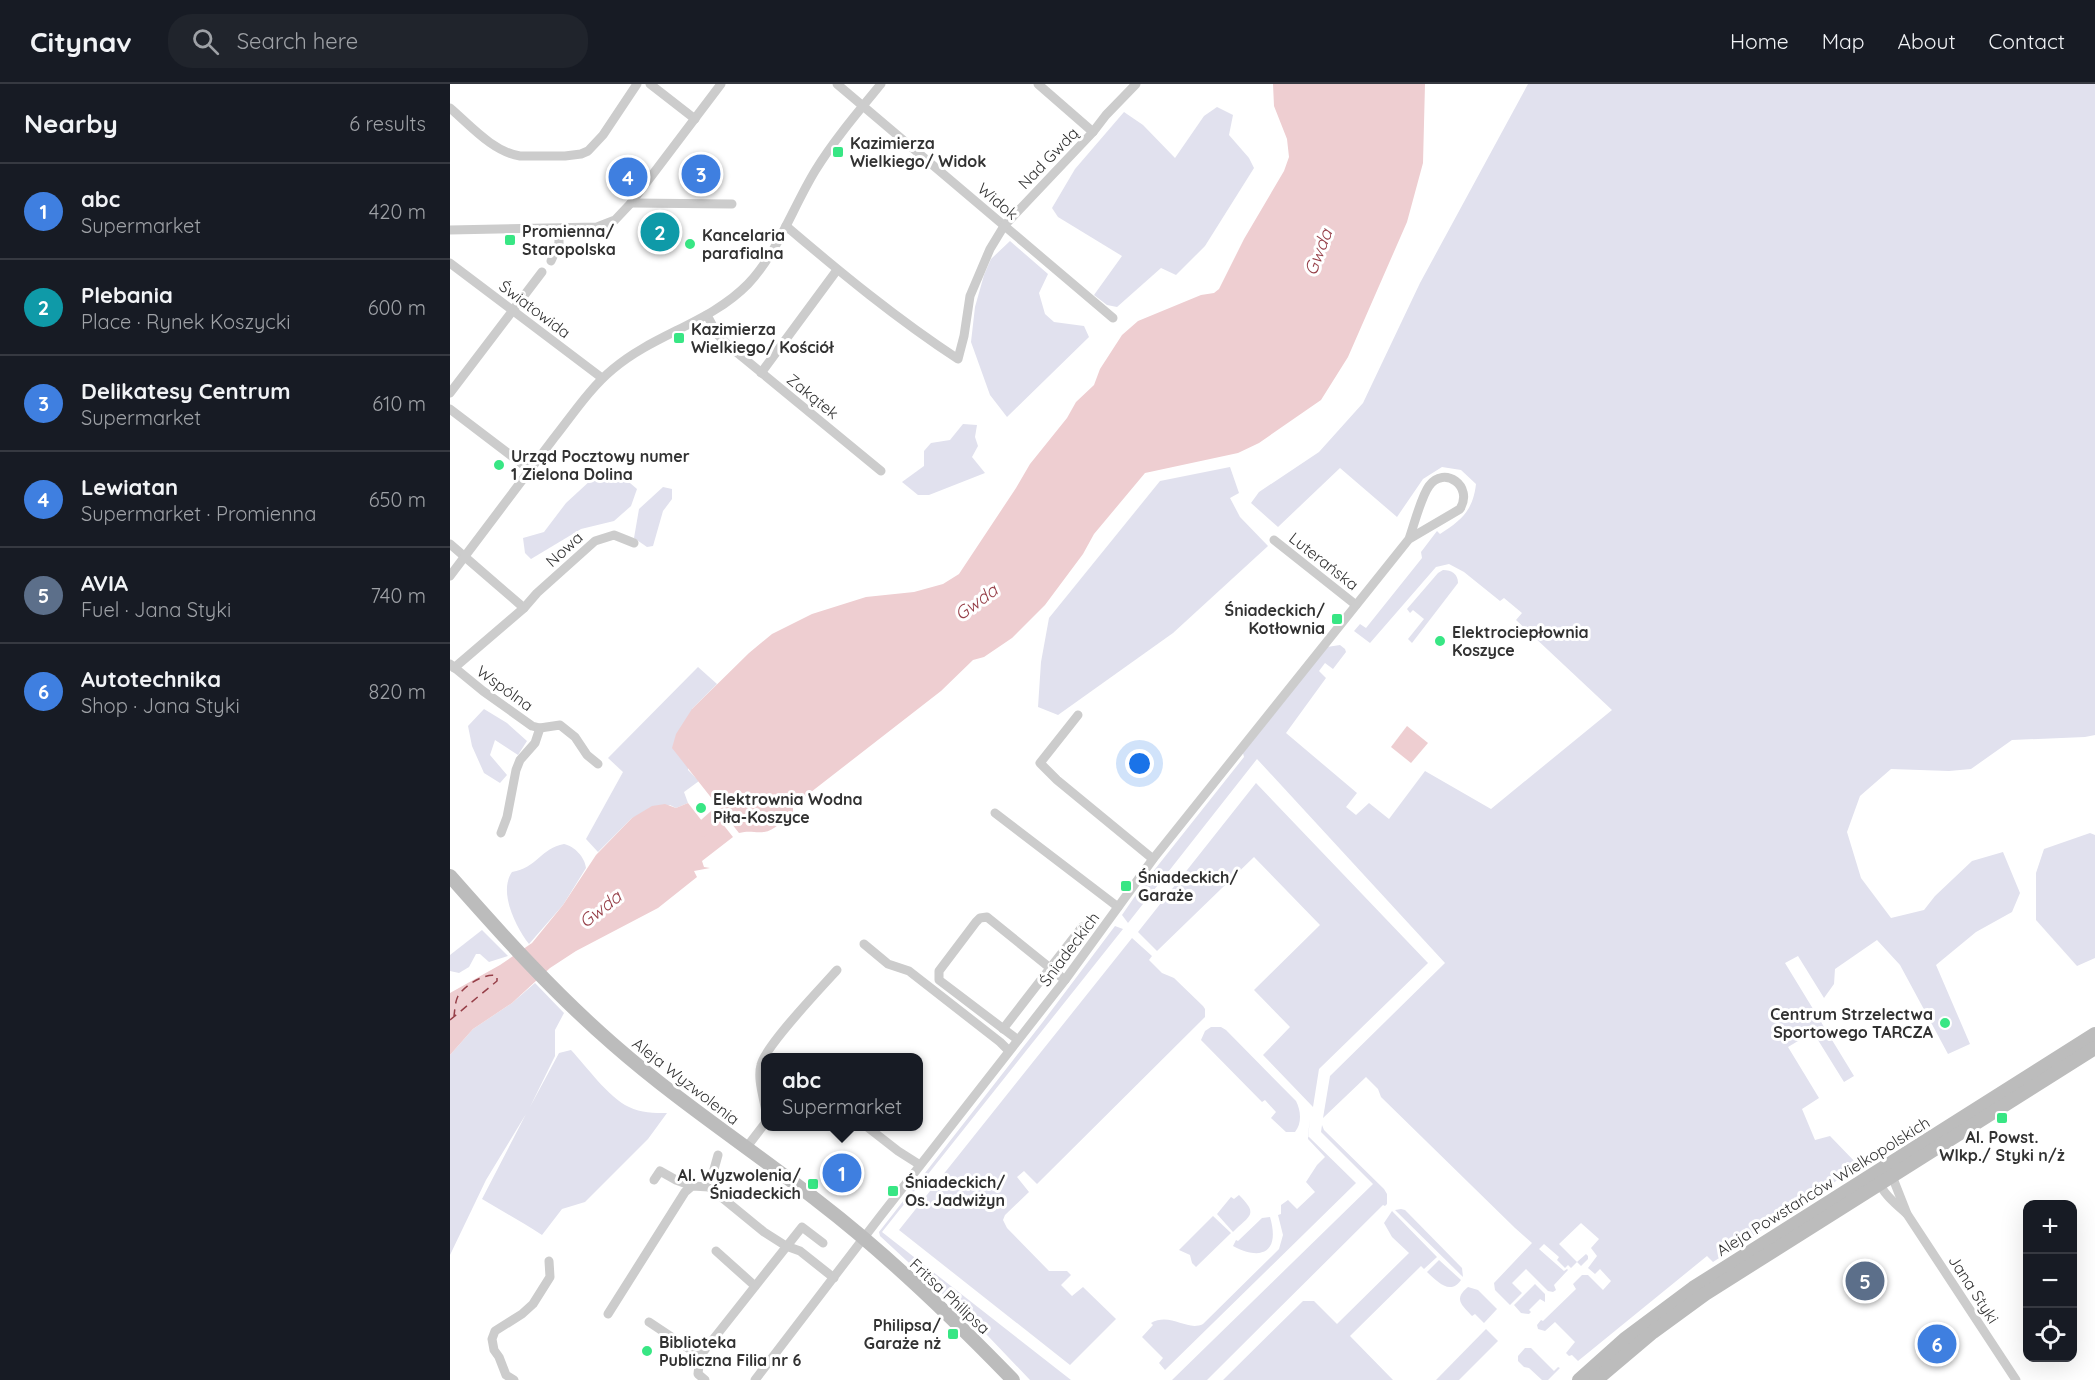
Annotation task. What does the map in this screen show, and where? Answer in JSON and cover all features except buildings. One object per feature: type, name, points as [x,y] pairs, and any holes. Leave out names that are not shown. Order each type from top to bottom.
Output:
[{"type":"main road","name":"Aleja Wyzwolenia","points":[[450,876],[511,945],[577,1011],[652,1077],[821,1203],[864,1239]]},
{"type":"main road","name":"Aleja Powstańców Wielkopolskich","points":[[1596,1380],[1683,1309],[2095,1034]]},
{"type":"main road","name":"Aleja Powstańców Wielkopolskich","points":[[1579,1380],[1626,1338],[1686,1293],[2095,1048]]},
{"type":"main road","name":"Fritsa Philipsa","points":[[864,1239],[946,1314],[1013,1380]]},
{"type":"street","points":[[450,108],[496,147],[511,154],[520,156],[581,154],[598,141],[637,84]]},
{"type":"street","points":[[650,84],[695,119]]},
{"type":"street","points":[[450,230],[559,229],[602,226],[619,217],[721,84]]},
{"type":"street","name":"Widok","points":[[837,84],[1113,318]]},
{"type":"street","points":[[450,576],[602,378],[628,357],[707,315],[732,298],[755,275],[769,256],[824,158],[881,84]]},
{"type":"street","points":[[1038,84],[1093,132]]},
{"type":"street","name":"Nad Gwdą","points":[[837,270],[922,336],[958,359],[970,296],[990,249],[1004,226],[1136,84]]},
{"type":"street","points":[[631,204],[732,204]]},
{"type":"street","points":[[761,373],[837,270],[786,226]]},
{"type":"street","points":[[551,261],[559,243],[559,229]]},
{"type":"street","points":[[450,236],[467,230]]},
{"type":"street","name":"Światowida","points":[[450,263],[602,378]]},
{"type":"street","points":[[450,393],[542,272]]},
{"type":"street","name":"Zakątek","points":[[707,315],[722,340],[880,471]]},
{"type":"street","points":[[450,409],[530,470]]},
{"type":"street","points":[[1444,478],[1450,478],[1459,484],[1464,497],[1460,509],[1409,539],[1430,486],[1435,481],[1444,478]]},
{"type":"street","name":"Nowa","points":[[452,666],[474,652],[595,541],[614,535],[634,543]]},
{"type":"street","name":"Śniadeckich","points":[[755,1380],[1065,980],[1153,859],[1409,539]]},
{"type":"street","name":"Luterańska","points":[[1274,540],[1356,605]]},
{"type":"street","points":[[450,544],[524,608]]},
{"type":"street","name":"Wspólna","points":[[452,666],[532,726],[540,728],[535,743],[520,760],[516,770],[507,817],[501,833]]},
{"type":"street","points":[[1078,715],[1040,763],[1057,780],[1153,859]]},
{"type":"street","points":[[540,728],[560,725],[575,737],[587,755],[598,764]]},
{"type":"street","points":[[995,813],[1118,907]]},
{"type":"street","points":[[1018,1040],[939,980],[938,974],[942,966],[976,922],[980,918],[987,917],[1065,980]]},
{"type":"street","points":[[1003,1029],[1082,927]]},
{"type":"street","points":[[864,944],[888,964],[909,971],[1009,1051]]},
{"type":"street","points":[[767,1053],[837,970]]},
{"type":"street","points":[[746,1148],[761,1127]]},
{"type":"street","points":[[872,1131],[920,1165]]},
{"type":"street","points":[[709,1187],[718,1155]]},
{"type":"street","points":[[654,1180],[660,1172],[692,1186],[709,1187],[764,1232],[786,1246],[800,1251],[834,1278]]},
{"type":"street","name":"Jana Styki","points":[[1883,1177],[2016,1380]]},
{"type":"street","name":"Jana Styki","points":[[1883,1177],[1907,1214]]},
{"type":"street","points":[[608,1314],[685,1192],[692,1186]]},
{"type":"street","points":[[705,1380],[698,1374],[700,1356],[802,1227],[823,1243]]},
{"type":"street","points":[[716,1251],[755,1286]]},
{"type":"street","points":[[514,1380],[506,1375],[494,1350],[492,1339],[495,1331],[533,1304],[550,1277],[549,1261]]},
{"type":"street","points":[[649,1322],[700,1356]]},
{"type":"shaded area","points":[[1528,84],[2095,84],[2095,735],[2012,740],[1971,769],[1949,771],[1891,769],[1860,796],[1847,832],[1861,878],[1891,918],[1924,910],[1935,896],[1972,861],[2003,852],[2020,893],[2012,912],[1976,932],[1936,965],[1970,1044],[1948,1054],[1900,965],[1877,940],[1835,969],[1834,984],[1824,998],[1798,956],[1785,963],[1854,1076],[1844,1082],[1813,1032],[1788,1047],[1819,1098],[1802,1109],[1815,1140],[1830,1136],[1859,1166],[1713,1262],[1707,1256],[1578,1361],[1566,1353],[1575,1342],[1555,1322],[1545,1331],[1538,1329],[1537,1325],[1576,1289],[1573,1284],[1582,1275],[1588,1275],[1603,1290],[1611,1281],[1600,1269],[1595,1274],[1588,1268],[1597,1256],[1591,1248],[1599,1239],[1581,1223],[1559,1244],[1577,1262],[1571,1268],[1568,1265],[1565,1268],[1557,1260],[1559,1257],[1544,1244],[1539,1249],[1564,1271],[1568,1270],[1554,1285],[1556,1290],[1553,1292],[1548,1291],[1526,1269],[1512,1283],[1522,1293],[1510,1305],[1495,1290],[1494,1283],[1532,1243],[1381,1097],[1378,1089],[1366,1077],[1323,1118],[1330,1076],[1445,963],[1257,759],[1128,923],[1122,915],[1144,883],[1244,757],[1243,753],[1327,647],[1340,645],[1346,652],[1333,669],[1325,663],[1319,671],[1326,678],[1286,733],[1357,793],[1346,807],[1356,815],[1369,803],[1389,819],[1425,771],[1491,809],[1612,710],[1516,620],[1522,613],[1504,598],[1500,601],[1464,572],[1449,564],[1436,567],[1370,643],[1354,631],[1360,624],[1366,628],[1422,558],[1421,552],[1437,531],[1440,534],[1448,529],[1469,508],[1476,484],[1461,470],[1442,467],[1423,479],[1397,517],[1340,468],[1278,527],[1251,503],[1259,492],[1319,452],[1363,403],[1420,283]]},
{"type":"shaded area","points":[[1217,107],[1233,115],[1229,135],[1249,158],[1254,168],[1205,246],[1176,275],[1161,268],[1117,307],[1107,305],[1094,295],[1122,256],[1058,217],[1052,208],[1075,169],[1124,112],[1143,125],[1175,158],[1204,116]]},
{"type":"shaded area","points":[[1010,241],[1048,274],[1039,293],[1045,314],[1054,322],[1084,326],[1089,337],[1007,417],[990,395],[971,342],[975,307],[984,275],[991,259]]},
{"type":"shaded area","points":[[963,424],[977,425],[975,437],[978,446],[972,457],[985,473],[929,495],[918,495],[902,482],[924,466],[924,451],[931,443],[950,440]]},
{"type":"shaded area","points":[[1230,467],[1239,493],[1230,498],[1240,517],[1268,546],[1173,633],[1058,715],[1038,707],[1041,662],[1049,618],[1160,481]]},
{"type":"shaded area","points":[[617,472],[637,489],[631,506],[614,521],[581,529],[531,559],[525,553],[523,538],[544,532],[566,503],[591,480]]},
{"type":"shaded area","points":[[663,487],[672,489],[672,499],[663,511],[653,546],[647,547],[634,538],[639,509]]},
{"type":"shaded area","points":[[1443,570],[1454,573],[1458,583],[1412,643],[1408,639],[1424,619],[1413,610],[1410,613],[1407,609]]},
{"type":"shaded area","points":[[698,667],[717,684],[692,709],[688,770],[699,781],[684,792],[688,803],[676,808],[670,805],[632,818],[598,852],[586,839],[623,772],[608,758]]},
{"type":"shaded area","points":[[484,709],[507,723],[527,741],[518,755],[495,740],[490,755],[507,775],[500,783],[484,773],[472,746],[468,726]]},
{"type":"shaded area","points":[[1256,783],[1428,963],[1319,1069],[1313,1107],[1263,1055],[1290,1027],[1254,990],[1320,925],[1254,857],[1157,951],[1138,932]]},
{"type":"shaded area","points":[[2090,833],[2095,835],[2095,958],[2077,966],[2036,920],[2036,873],[2044,849]]},
{"type":"shaded area","points":[[564,844],[572,847],[578,853],[584,860],[586,868],[563,905],[529,944],[510,909],[508,880],[512,872],[527,866],[556,846]]},
{"type":"shaded area","points":[[1115,926],[1123,929],[882,1232],[1071,1380],[1030,1380],[988,1336],[880,1236],[879,1232]]},
{"type":"shaded area","points":[[482,930],[508,956],[489,962],[480,954],[476,954],[469,967],[459,973],[450,971],[450,955]]},
{"type":"shaded area","points":[[1132,938],[1152,956],[1149,960],[1162,973],[1174,978],[1203,1006],[1205,1017],[1037,1184],[1024,1171],[1017,1177],[1029,1192],[1005,1215],[1003,1220],[1007,1228],[1049,1271],[1067,1271],[1071,1275],[1061,1285],[1072,1296],[1083,1287],[1116,1319],[1070,1365],[899,1230]]},
{"type":"shaded area","points":[[535,983],[564,1013],[555,1030],[555,1056],[530,1107],[559,1053],[571,1050],[606,1089],[621,1102],[638,1110],[667,1113],[648,1139],[585,1202],[562,1209],[542,1235],[482,1199],[526,1114],[486,1180],[450,1255],[450,1055],[473,1029],[512,1003]]},
{"type":"shaded area","points":[[1211,1027],[1221,1027],[1226,1030],[1296,1101],[1300,1117],[1295,1132],[1286,1132],[1271,1118],[1276,1112],[1265,1100],[1262,1102],[1201,1040],[1205,1031]]},
{"type":"shaded area","points":[[1322,1125],[1324,1130],[1384,1189],[1387,1194],[1387,1204],[1383,1205],[1207,1380],[1172,1380],[1373,1184],[1321,1132]]},
{"type":"shaded area","points":[[1308,1136],[1356,1183],[1165,1370],[1159,1363],[1163,1358],[1142,1337],[1153,1325],[1151,1323],[1158,1320],[1191,1326],[1203,1324],[1279,1249],[1283,1235],[1278,1215],[1281,1214],[1281,1205],[1288,1200],[1297,1209],[1315,1192],[1306,1182],[1325,1157],[1308,1139]]},
{"type":"shaded area","points":[[1239,1195],[1249,1207],[1250,1215],[1233,1232],[1217,1214],[1231,1197],[1234,1199]]},
{"type":"shaded area","points":[[1395,1210],[1405,1210],[1462,1268],[1463,1277]]},
{"type":"shaded area","points":[[1392,1211],[1437,1257],[1424,1269],[1421,1266],[1350,1336],[1393,1380],[1223,1380],[1303,1301],[1314,1301],[1337,1324],[1409,1253],[1392,1237],[1384,1223]]},
{"type":"shaded area","points":[[1213,1216],[1231,1233],[1196,1267],[1190,1255],[1179,1250]]},
{"type":"shaded area","points":[[1270,1217],[1273,1238],[1266,1250],[1253,1253],[1233,1246],[1236,1240],[1238,1241],[1262,1218]]},
{"type":"shaded area","points":[[1586,1254],[1588,1256],[1581,1266],[1577,1262]]},
{"type":"shaded area","points":[[1439,1260],[1461,1280],[1457,1285],[1448,1287],[1427,1272]]},
{"type":"shaded area","points":[[1535,1284],[1545,1294],[1545,1302],[1540,1299],[1529,1310],[1531,1312],[1529,1314],[1521,1313],[1514,1305]]},
{"type":"shaded area","points":[[1468,1287],[1478,1290],[1497,1309],[1484,1323],[1475,1314],[1472,1316],[1461,1302],[1461,1295]]},
{"type":"shaded area","points":[[1486,1329],[1498,1341],[1459,1380],[1436,1380]]},
{"type":"shaded area","points":[[1525,1348],[1531,1348],[1554,1371],[1560,1368],[1548,1380],[1542,1380],[1518,1361],[1518,1356]]},
{"type":"water","points":[[1273,84],[1425,84],[1423,163],[1407,222],[1348,357],[1321,400],[1259,443],[1238,453],[1145,473],[1094,534],[1083,554],[1045,605],[1012,638],[984,657],[973,660],[941,691],[793,806],[793,813],[775,827],[764,832],[739,833],[672,748],[676,734],[692,709],[749,653],[772,634],[812,614],[866,597],[914,592],[943,584],[959,574],[1030,464],[1067,418],[1076,402],[1094,385],[1100,369],[1122,335],[1138,321],[1201,295],[1214,293],[1219,289],[1244,239],[1284,171],[1289,157],[1287,139],[1274,106]]},
{"type":"water","points":[[1407,726],[1428,743],[1411,763],[1391,747]]},
{"type":"water","points":[[688,803],[702,821],[714,813],[733,837],[702,861],[704,867],[710,868],[694,871],[697,877],[658,908],[576,951],[550,968],[512,1003],[473,1029],[450,1055],[450,993],[500,965],[532,943],[563,905],[596,855],[632,818],[652,806],[665,804],[676,808]]},
{"type":"waterway","name":"Gwda","points":[[702,829],[738,797]]},
{"type":"ferry route","points":[[450,1020],[497,981],[497,976],[481,978],[465,988],[457,998],[454,1016]]},
{"type":"place","name":"Kazimierza Wielkiego/ Widok","points":[[838,152]]},
{"type":"place","name":"Delikatesy Centrum","points":[[701,174]]},
{"type":"place","name":"Lewiatan","points":[[628,177]]},
{"type":"place","name":"Plebania","points":[[660,232]]},
{"type":"place","name":"Promienna/ Staropolska","points":[[510,240]]},
{"type":"place","name":"Kancelaria parafialna","points":[[690,244]]},
{"type":"place","name":"Kazimierza Wielkiego/ Kościół","points":[[679,338]]},
{"type":"place","name":"Urząd Pocztowy numer 1 Zielona Dolina","points":[[499,465]]},
{"type":"place","name":"Śniadeckich/ Kotłownia","points":[[1337,619]]},
{"type":"place","name":"Elektrociepłownia Koszyce","points":[[1440,641]]},
{"type":"place","name":"Elektrownia Wodna Piła-Koszyce","points":[[701,808]]},
{"type":"place","name":"Śniadeckich/ Garaże","points":[[1126,886]]},
{"type":"place","name":"Centrum Strzelectwa Sportowego TARCZA","points":[[1945,1023]]},
{"type":"place","name":"Al. Powst. Wlkp./ Styki n/ż","points":[[2002,1118]]},
{"type":"place","name":"abc","points":[[842,1173]]},
{"type":"place","name":"Al. Wyzwolenia/ Śniadeckich","points":[[813,1184]]},
{"type":"place","name":"Śniadeckich/ Os. Jadwiżyn","points":[[893,1191]]},
{"type":"place","name":"AVIA","points":[[1865,1281]]},
{"type":"place","name":"Philipsa/ Garaże nż","points":[[953,1334]]},
{"type":"place","name":"Autotechnika","points":[[1937,1344]]},
{"type":"place","name":"Biblioteka Publiczna Filia nr 6","points":[[647,1351]]}]
